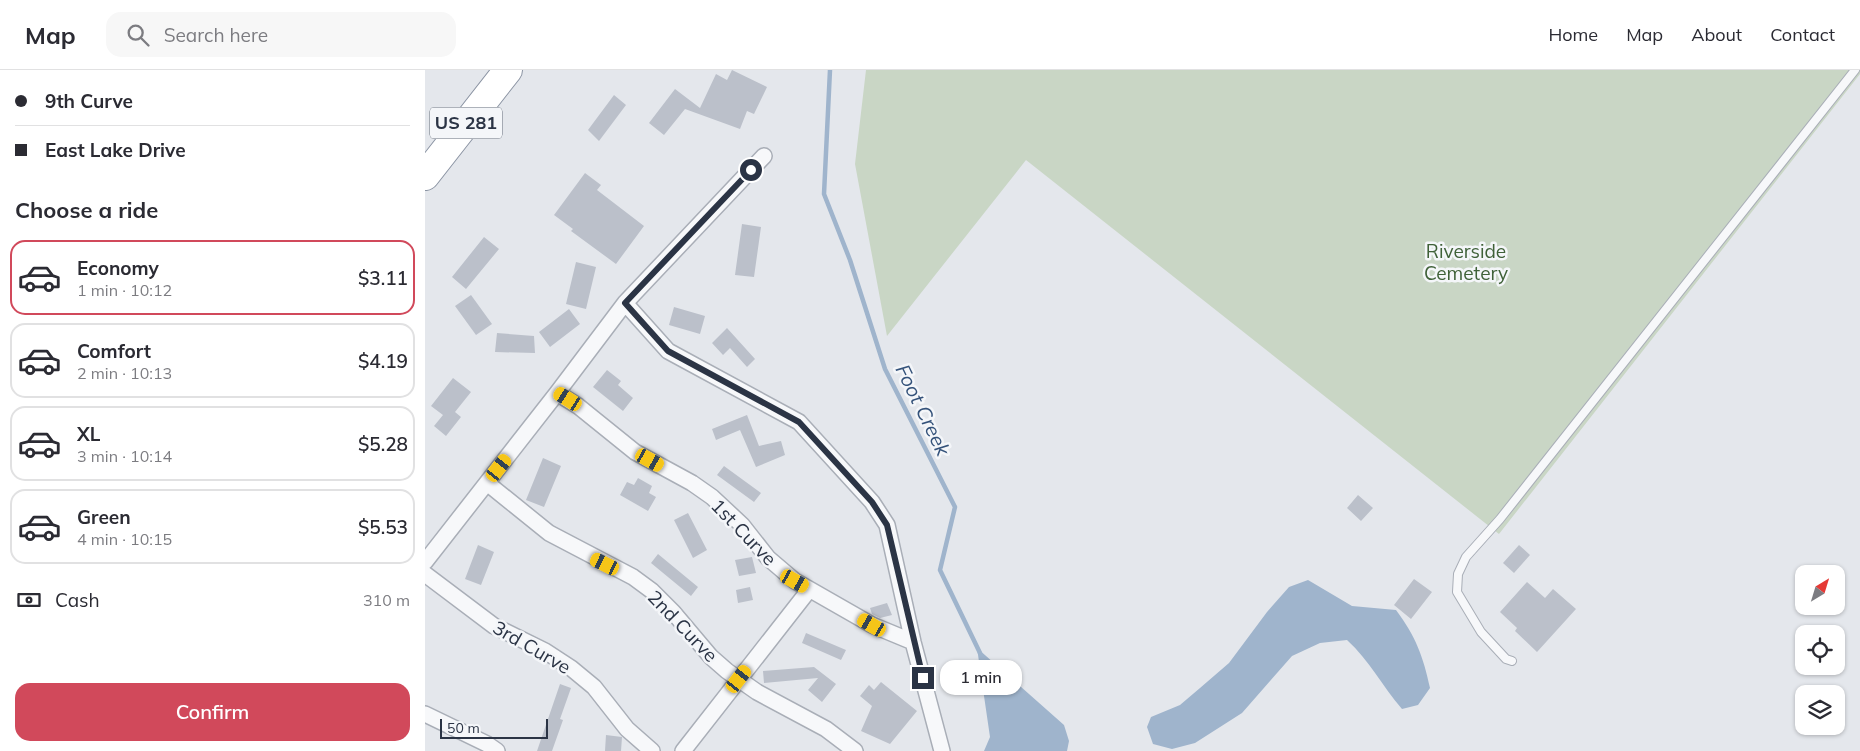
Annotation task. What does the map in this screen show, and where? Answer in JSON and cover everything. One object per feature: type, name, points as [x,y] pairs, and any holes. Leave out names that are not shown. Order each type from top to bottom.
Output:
[{"type":"highway","name":"US 281","points":[[425,176],[507,70]]},
{"type":"street","points":[[425,562],[625,303],[764,156]]},
{"type":"street","points":[[625,303],[668,351],[799,422],[872,502],[887,525],[913,642],[942,751]]},
{"type":"street","name":"1st Curve","points":[[557,393],[579,406],[635,452],[692,483],[712,497],[742,525],[767,558],[795,581],[872,625],[913,642]]},
{"type":"street","name":"2nd Curve","points":[[487,483],[549,533],[633,577],[652,591],[673,612],[711,657],[739,679],[757,692],[827,729],[855,751]]},
{"type":"street","name":"3rd Curve","points":[[425,574],[494,626],[545,651],[571,668],[594,688],[627,729],[652,751]]},
{"type":"street","points":[[683,751],[809,590]]},
{"type":"street","points":[[425,714],[487,744],[497,751]]},
{"type":"lane","points":[[1512,661],[1506,659],[1481,632],[1457,592],[1458,574],[1465,557],[1500,518],[1855,70]]},
{"type":"green space","name":"Riverside Cemetery","points":[[866,70],[1860,70],[1860,74],[1499,534],[1026,160],[887,336],[855,164]]},
{"type":"water","points":[[1308,580],[1352,606],[1396,610],[1409,629],[1425,666],[1430,688],[1418,705],[1402,709],[1362,656],[1347,640],[1320,643],[1292,656],[1242,713],[1195,743],[1172,749],[1153,744],[1147,727],[1151,717],[1180,705],[1229,663],[1267,612],[1289,587]]},
{"type":"water","points":[[977,648],[1064,725],[1069,741],[1067,751],[984,751],[990,737]]},
{"type":"building","points":[[732,70],[767,87],[754,114],[747,111],[740,129],[685,109],[664,135],[649,123],[675,89],[700,108],[716,74],[727,80]]},
{"type":"building","points":[[614,95],[626,105],[599,141],[588,130]]},
{"type":"building","points":[[585,173],[601,185],[597,190],[644,226],[616,264],[571,231],[573,229],[554,215]]},
{"type":"building","points":[[742,224],[761,227],[754,277],[735,275]]},
{"type":"building","points":[[484,237],[499,249],[466,289],[452,277]]},
{"type":"building","points":[[576,262],[596,267],[586,309],[566,304]]},
{"type":"building","points":[[471,295],[492,324],[476,335],[455,306]]},
{"type":"building","points":[[674,307],[705,316],[700,334],[669,325]]},
{"type":"building","points":[[569,309],[580,324],[550,347],[539,332]]},
{"type":"building","points":[[727,328],[755,359],[747,367],[730,348],[723,355],[712,343]]},
{"type":"building","points":[[497,333],[534,336],[535,353],[495,352]]},
{"type":"building","points":[[607,370],[621,381],[618,385],[633,398],[623,411],[593,387]]},
{"type":"building","points":[[453,378],[471,392],[455,412],[461,417],[446,436],[434,426],[443,415],[431,406]]},
{"type":"building","points":[[747,415],[759,446],[781,441],[785,455],[756,467],[740,430],[716,440],[712,429]]},
{"type":"building","points":[[543,458],[561,466],[544,507],[526,500]]},
{"type":"building","points":[[724,466],[761,493],[754,502],[717,475]]},
{"type":"building","points":[[638,478],[652,486],[649,493],[656,497],[648,511],[620,495],[627,482],[634,485]]},
{"type":"building","points":[[1358,495],[1373,508],[1361,521],[1347,508]]},
{"type":"building","points":[[688,513],[707,550],[693,558],[674,520]]},
{"type":"building","points":[[478,545],[494,552],[481,585],[465,579]]},
{"type":"building","points":[[1519,545],[1530,555],[1514,573],[1503,563]]},
{"type":"building","points":[[658,554],[698,587],[691,596],[651,563]]},
{"type":"building","points":[[752,557],[756,573],[739,576],[735,560]]},
{"type":"building","points":[[1414,579],[1432,592],[1411,619],[1394,605]]},
{"type":"building","points":[[1527,582],[1545,598],[1553,589],[1576,609],[1537,652],[1515,631],[1517,628],[1500,612]]},
{"type":"building","points":[[750,587],[753,600],[738,603],[736,590]]},
{"type":"building","points":[[887,603],[892,615],[880,618],[872,614],[870,608]]},
{"type":"building","points":[[806,633],[846,650],[841,660],[802,643]]},
{"type":"building","points":[[814,667],[836,684],[822,702],[808,690],[818,678],[764,683],[763,671]]},
{"type":"building","points":[[881,682],[917,711],[890,744],[861,731],[872,706],[860,696],[869,685],[874,690]]},
{"type":"building","points":[[560,684],[571,688],[560,719],[563,720],[552,751],[537,751]]},
{"type":"building","points":[[606,735],[622,737],[621,751],[605,751]]},
{"type":"waterway","name":"Foot Creek","points":[[830,70],[824,194],[850,260],[885,369],[955,507],[940,570],[980,653]]},
{"type":"route","points":[[751,170],[625,303],[668,351],[799,422],[872,502],[887,525],[923,678]]}]
